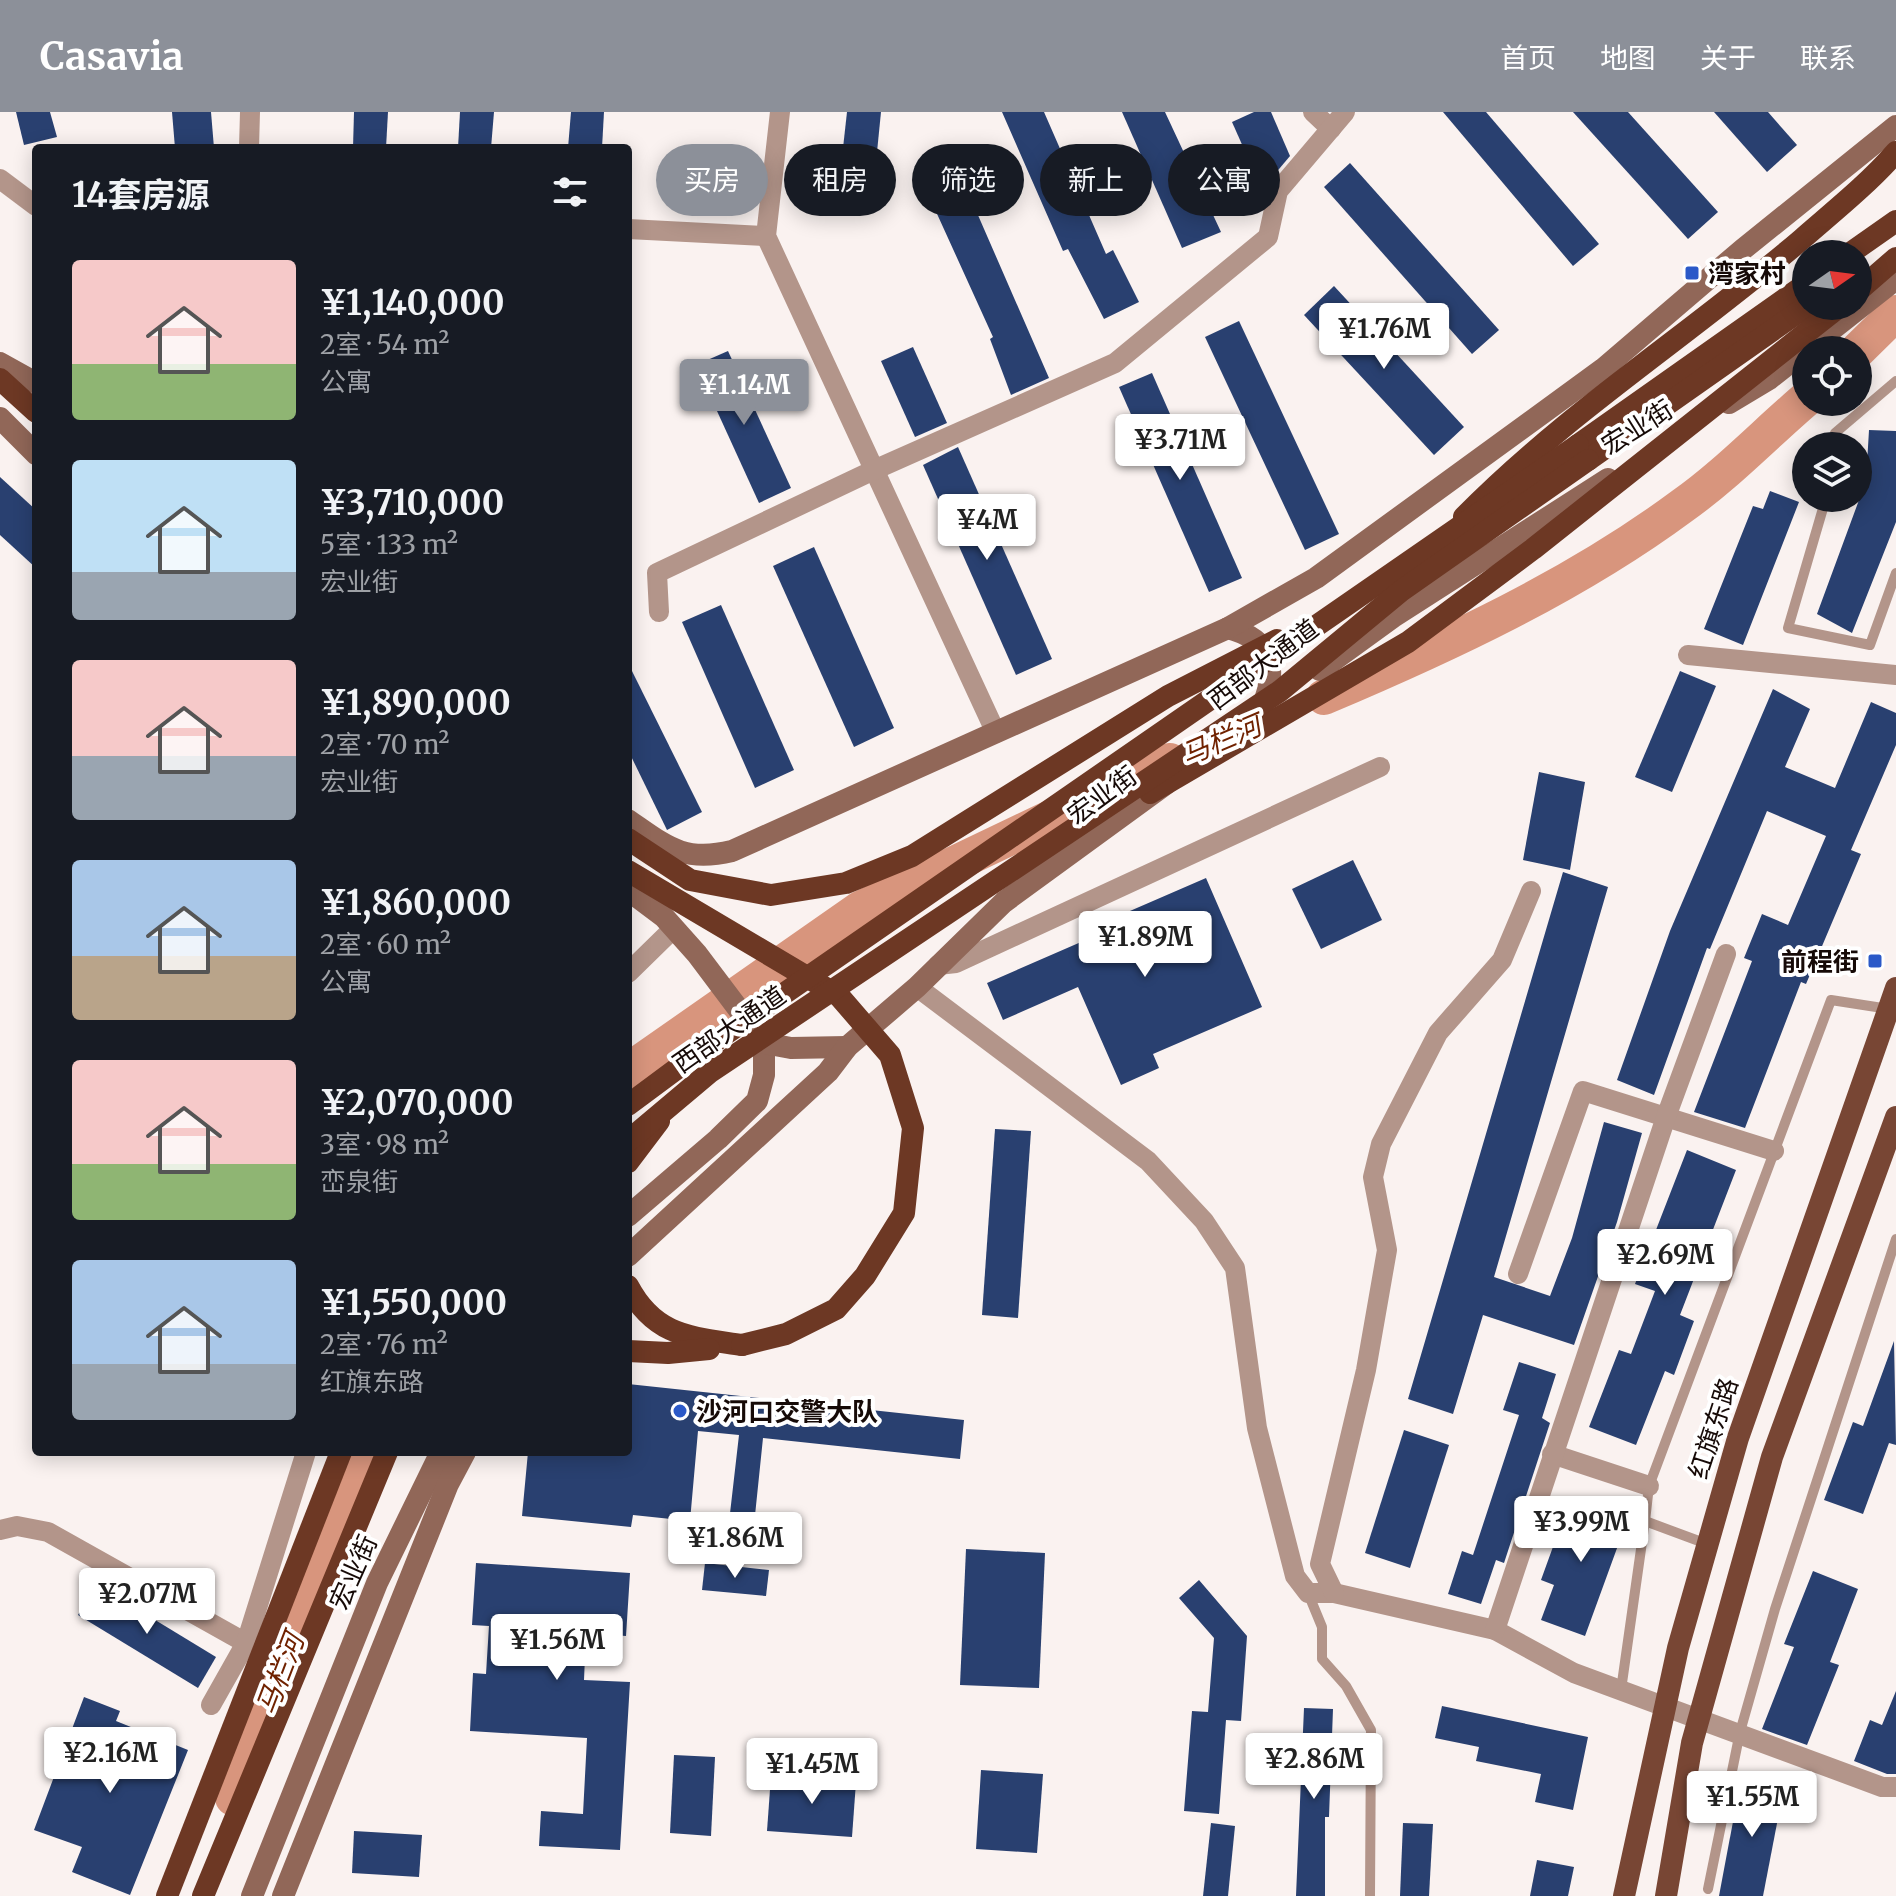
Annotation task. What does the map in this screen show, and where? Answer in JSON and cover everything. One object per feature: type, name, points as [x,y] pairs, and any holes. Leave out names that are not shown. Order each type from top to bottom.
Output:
[{"type":"highway","points":[[1439,542],[1512,468],[1733,298],[1836,210],[1896,152]]},
{"type":"highway","points":[[1869,240],[1896,221]]},
{"type":"highway","points":[[1872,260],[1896,244]]},
{"type":"highway","points":[[1878,287],[1896,259]]},
{"type":"highway","name":"西部大通道","points":[[632,1102],[1090,781],[1360,598],[1792,294]]},
{"type":"highway","name":"西部大通道","points":[[632,1138],[691,1088],[1280,691],[1401,591],[1792,317]]},
{"type":"highway","points":[[1056,842],[1199,768],[1408,642],[1533,549],[1822,320]]},
{"type":"highway","points":[[0,379],[32,408]]},
{"type":"highway","points":[[0,390],[32,416]]},
{"type":"highway","points":[[632,842],[690,880],[771,895],[846,883],[912,856],[1168,696],[1360,598]]},
{"type":"highway","points":[[632,873],[839,996],[890,1055],[913,1128],[904,1213],[865,1276],[836,1309],[786,1334],[742,1345],[668,1353],[632,1351]]},
{"type":"highway","points":[[632,1157],[666,1113],[691,1088]]},
{"type":"highway","points":[[632,1292],[645,1310],[678,1335],[742,1345]]},
{"type":"highway","points":[[167,1896],[339,1456]]},
{"type":"highway","points":[[203,1896],[387,1456]]},
{"type":"main road","points":[[632,823],[676,853],[707,857],[732,851],[1228,628],[1316,578],[1603,369],[1742,250],[1896,126]]},
{"type":"main road","name":"宏业街","points":[[632,1252],[828,1072],[847,1047],[917,987],[1004,902],[1393,617],[1769,379],[1878,287]]},
{"type":"main road","points":[[0,363],[32,381]]},
{"type":"main road","points":[[0,418],[32,450]]},
{"type":"main road","points":[[1228,628],[1245,633],[1267,654],[1271,687],[1259,715]]},
{"type":"main road","points":[[674,928],[732,851]]},
{"type":"main road","points":[[632,893],[674,928],[697,954],[764,1043],[764,1075],[757,1101],[632,1213]]},
{"type":"main road","name":"红旗东路","points":[[1624,1896],[1664,1708],[1738,1438],[1892,998]]},
{"type":"main road","points":[[764,1043],[791,1048],[847,1047]]},
{"type":"main road","points":[[1666,1896],[1692,1743],[1772,1457],[1896,1118]]},
{"type":"main road","name":"宏业街","points":[[252,1896],[377,1583],[439,1456]]},
{"type":"main road","name":"宏业街","points":[[283,1896],[448,1484],[463,1456]]},
{"type":"street","points":[[249,144],[250,112]]},
{"type":"street","points":[[780,112],[766,236],[996,733]]},
{"type":"street","points":[[1313,112],[1331,129]]},
{"type":"street","points":[[659,612],[657,573],[874,470],[1115,363],[1268,237],[1278,191],[1345,112]]},
{"type":"street","points":[[0,179],[32,203]]},
{"type":"street","points":[[632,229],[766,236]]},
{"type":"street","points":[[1688,655],[1896,675]]},
{"type":"street","points":[[938,965],[956,963],[1380,767]]},
{"type":"street","points":[[1334,1593],[1320,1564],[1366,1370],[1387,1250],[1373,1177],[1381,1144],[1438,1033],[1502,960],[1531,891]]},
{"type":"street","points":[[632,969],[674,928]]},
{"type":"street","points":[[1495,1630],[1666,1117],[1726,954]]},
{"type":"street","points":[[917,987],[1148,1161],[1204,1221],[1235,1268],[1257,1428],[1295,1576],[1308,1593],[1334,1593],[1495,1630],[1574,1673],[1882,1787],[1896,1787]]},
{"type":"street","points":[[1518,1274],[1583,1091],[1774,1151]]},
{"type":"street","points":[[1552,1454],[1649,1486]]},
{"type":"street","points":[[211,1705],[246,1643],[305,1456]]},
{"type":"street","points":[[0,1530],[17,1526],[48,1532],[246,1643]]},
{"type":"lane","points":[[1836,432],[1896,381]]},
{"type":"lane","points":[[1822,512],[1788,628],[1870,645],[1896,573]]},
{"type":"lane","points":[[1621,1690],[1649,1486],[1831,1000],[1892,998]]},
{"type":"lane","points":[[1708,1889],[1740,1732],[1775,1609],[1896,1239]]},
{"type":"lane","points":[[1645,1521],[1707,1544]]},
{"type":"lane","points":[[1308,1593],[1322,1627],[1322,1659],[1346,1686],[1371,1730],[1370,1896]]},
{"type":"building","points":[[16,112],[50,112],[57,137],[24,145]]},
{"type":"building","points":[[172,112],[211,112],[214,144],[175,144]]},
{"type":"building","points":[[354,112],[388,112],[386,144],[353,144]]},
{"type":"building","points":[[460,112],[494,112],[491,144],[458,144]]},
{"type":"building","points":[[571,112],[604,112],[602,144],[568,144]]},
{"type":"building","points":[[847,112],[881,112],[878,144],[843,144]]},
{"type":"building","points":[[1002,112],[1044,112],[1058,144],[1040,144],[1040,199],[1024,162],[1024,144],[1016,144]]},
{"type":"building","points":[[1122,112],[1165,112],[1180,144],[1168,144],[1168,216],[1214,216],[1221,232],[1182,248],[1152,180],[1152,144],[1136,144]]},
{"type":"building","points":[[1254,112],[1271,112],[1290,156],[1280,168],[1280,144],[1242,144],[1232,122]]},
{"type":"building","points":[[1443,112],[1486,112],[1599,244],[1573,266]]},
{"type":"building","points":[[1573,112],[1628,112],[1718,212],[1688,239]]},
{"type":"building","points":[[1714,112],[1768,112],[1797,145],[1767,172]]},
{"type":"building","points":[[1350,163],[1499,330],[1472,354],[1324,187]]},
{"type":"building","points":[[938,216],[978,216],[1049,378],[1011,395],[990,339],[993,337]]},
{"type":"building","points":[[1048,216],[1089,216],[1106,254],[1113,250],[1139,302],[1104,319],[1068,249],[1063,251]]},
{"type":"building","points":[[1334,286],[1464,427],[1434,455],[1304,315]]},
{"type":"building","points":[[1239,321],[1339,534],[1305,550],[1205,337]]},
{"type":"building","points":[[913,347],[947,423],[915,437],[881,361]]},
{"type":"building","points":[[728,351],[791,488],[759,503],[696,365]]},
{"type":"building","points":[[1152,373],[1242,578],[1209,592],[1119,387]]},
{"type":"building","points":[[1896,431],[1896,522],[1852,633],[1817,614],[1855,512],[1872,512],[1872,432],[1869,432]]},
{"type":"building","points":[[958,447],[1052,659],[1016,675],[923,465]]},
{"type":"building","points":[[0,477],[32,506],[32,564],[0,535]]},
{"type":"building","points":[[1770,491],[1792,499],[1792,512],[1795,512],[1743,645],[1704,629],[1753,506],[1763,509]]},
{"type":"building","points":[[814,547],[894,728],[854,747],[773,566]]},
{"type":"building","points":[[721,605],[794,770],[755,788],[682,622]]},
{"type":"building","points":[[632,671],[702,812],[667,830],[632,758]]},
{"type":"building","points":[[1680,671],[1716,686],[1672,792],[1635,777]]},
{"type":"building","points":[[1773,689],[1810,709],[1785,767],[1835,788],[1871,702],[1896,713],[1896,745],[1851,850],[1861,854],[1806,984],[1801,982],[1745,1128],[1694,1112],[1752,961],[1744,958],[1762,914],[1788,925],[1826,836],[1767,811],[1710,949],[1707,948],[1654,1095],[1617,1080],[1670,931]]},
{"type":"building","points":[[1539,772],[1585,782],[1570,870],[1523,860]]},
{"type":"building","points":[[1353,860],[1382,920],[1321,949],[1292,889]]},
{"type":"building","points":[[1563,872],[1608,887],[1494,1277],[1550,1296],[1572,1238],[1604,1122],[1642,1133],[1617,1222],[1574,1345],[1483,1315],[1453,1414],[1408,1399]]},
{"type":"building","points":[[1206,878],[1262,1007],[1153,1054],[1159,1068],[1121,1085],[1078,987],[1003,1020],[987,983],[1127,922],[1123,914]]},
{"type":"building","points":[[995,1129],[1031,1131],[1018,1318],[982,1315]]},
{"type":"building","points":[[1687,1150],[1736,1170],[1680,1315],[1694,1321],[1674,1375],[1665,1371],[1636,1445],[1589,1427],[1619,1350],[1631,1354],[1655,1291],[1635,1284]]},
{"type":"building","points":[[1894,1341],[1896,1445],[1889,1443],[1863,1514],[1824,1500],[1853,1422],[1863,1426]]},
{"type":"building","points":[[1519,1362],[1556,1374],[1542,1418],[1550,1423],[1504,1563],[1496,1560],[1481,1604],[1448,1594],[1462,1551],[1473,1555],[1519,1415],[1503,1410]]},
{"type":"building","points":[[632,1384],[964,1420],[960,1459],[763,1438],[754,1525],[729,1522],[739,1435],[698,1431],[690,1521],[633,1515],[631,1527],[522,1516],[528,1456],[632,1456]]},
{"type":"building","points":[[1404,1430],[1449,1445],[1410,1568],[1365,1553]]},
{"type":"building","points":[[1571,1497],[1628,1518],[1585,1636],[1541,1620],[1554,1585],[1541,1580]]},
{"type":"building","points":[[966,1549],[1045,1553],[1039,1688],[960,1685]]},
{"type":"building","points":[[476,1563],[630,1573],[626,1636],[586,1633],[584,1680],[630,1682],[620,1850],[539,1846],[541,1811],[583,1814],[587,1738],[470,1731],[473,1673],[486,1674],[489,1626],[472,1625]]},
{"type":"building","points":[[705,1563],[769,1570],[766,1596],[702,1590]]},
{"type":"building","points":[[1813,1571],[1858,1589],[1830,1662],[1839,1665],[1807,1745],[1762,1729],[1794,1647],[1784,1644]]},
{"type":"building","points":[[1199,1580],[1247,1636],[1241,1721],[1226,1720],[1219,1814],[1184,1811],[1192,1711],[1208,1712],[1214,1638],[1179,1598]]},
{"type":"building","points":[[96,1584],[216,1657],[198,1688],[78,1615]]},
{"type":"building","points":[[1896,1691],[1896,1774],[1887,1774],[1854,1761],[1870,1720],[1882,1725]]},
{"type":"building","points":[[84,1697],[120,1711],[116,1721],[188,1750],[130,1895],[72,1872],[82,1847],[34,1830]]},
{"type":"building","points":[[1442,1706],[1588,1737],[1573,1810],[1535,1802],[1541,1774],[1476,1761],[1479,1747],[1435,1738]]},
{"type":"building","points":[[1304,1708],[1333,1709],[1329,1817],[1325,1817],[1325,1896],[1296,1896]]},
{"type":"building","points":[[674,1755],[715,1757],[711,1836],[670,1833]]},
{"type":"building","points":[[981,1770],[1043,1774],[1037,1853],[976,1849]]},
{"type":"building","points":[[771,1776],[856,1782],[852,1837],[767,1831]]},
{"type":"building","points":[[1741,1779],[1784,1787],[1763,1896],[1719,1896]]},
{"type":"building","points":[[1211,1823],[1235,1826],[1228,1896],[1203,1896]]},
{"type":"building","points":[[1403,1823],[1433,1824],[1429,1896],[1400,1896]]},
{"type":"building","points":[[354,1831],[422,1835],[419,1877],[352,1873]]},
{"type":"building","points":[[1537,1860],[1574,1867],[1568,1896],[1530,1896]]},
{"type":"waterway","name":"马栏河","points":[[1872,336],[1896,313]]},
{"type":"waterway","name":"马栏河","points":[[1324,697],[1463,635],[1598,562],[1698,494],[1792,412]]},
{"type":"waterway","name":"马栏河","points":[[632,1068],[860,909],[1170,761]]},
{"type":"waterway","name":"马栏河","points":[[233,1798],[363,1456]]},
{"type":"place","name":"湾家村","points":[[1692,273]]},
{"type":"place","name":"前程街","points":[[1875,961]]},
{"type":"place","name":"沙河口交警大队","points":[[680,1411]]}]
